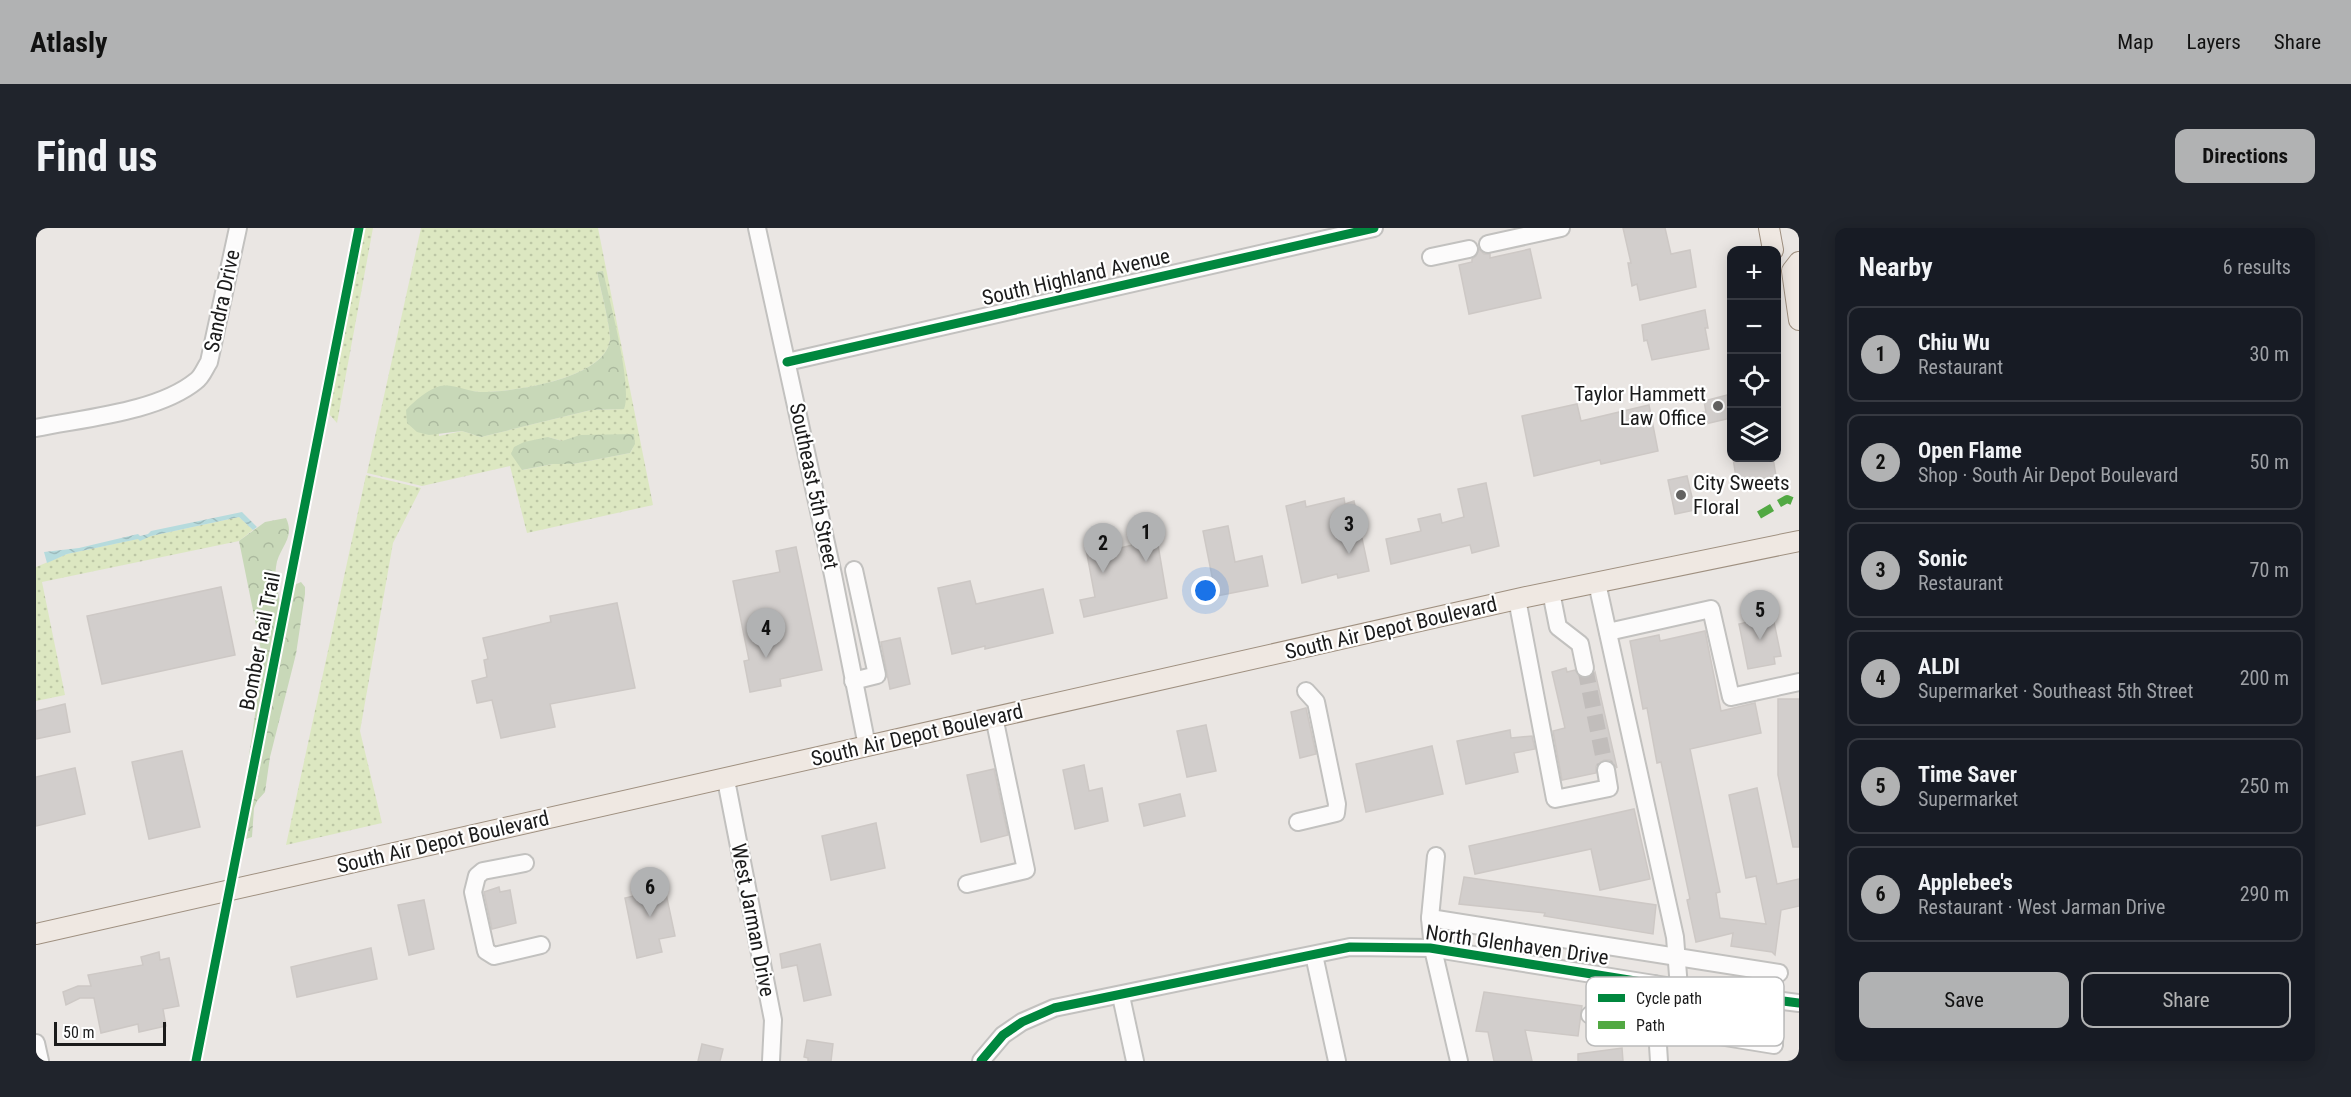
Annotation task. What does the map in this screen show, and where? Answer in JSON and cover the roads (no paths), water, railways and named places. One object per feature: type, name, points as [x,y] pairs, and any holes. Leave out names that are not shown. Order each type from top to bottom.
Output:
[{"type":"main road","points":[[1769,228],[1772,246]]},
{"type":"main road","points":[[1789,265],[1799,320]]},
{"type":"main road","name":"South Air Depot Boulevard","points":[[36,934],[726,780],[1517,599],[1799,541]]},
{"type":"street","name":"Sandra Drive","points":[[36,428],[144,406],[172,396],[198,380],[209,362],[238,228]]},
{"type":"street","name":"Southeast 5th Street","points":[[758,228],[867,746]]},
{"type":"street","name":"South Highland Avenue","points":[[787,362],[1374,228]]},
{"type":"street","points":[[1488,244],[1560,228]]},
{"type":"street","points":[[1431,257],[1470,249]]},
{"type":"street","points":[[853,681],[877,675],[854,570]]},
{"type":"street","points":[[1597,583],[1675,937],[1678,977]]},
{"type":"street","points":[[1551,592],[1558,627],[1580,644],[1585,668]]},
{"type":"street","points":[[1517,599],[1555,799],[1609,788],[1606,770]]},
{"type":"street","points":[[1608,632],[1711,609],[1731,697],[1799,682]]},
{"type":"street","points":[[1299,822],[1336,813],[1337,804],[1316,702],[1306,691]]},
{"type":"street","points":[[967,884],[1026,870],[994,717]]},
{"type":"street","name":"West Jarman Drive","points":[[726,780],[773,1020],[771,1061]]},
{"type":"street","points":[[1436,856],[1430,918],[1433,949],[1460,1061]]},
{"type":"street","points":[[525,862],[483,871],[477,876],[474,892],[486,951],[494,956],[541,945]]},
{"type":"street","points":[[1430,918],[1779,973]]},
{"type":"street","name":"North Glenhaven Drive","points":[[981,1061],[1003,1035],[1022,1022],[1054,1008],[1350,947],[1433,949],[1610,977]]},
{"type":"street","points":[[1314,955],[1337,1061]]},
{"type":"street","points":[[1121,996],[1135,1061]]},
{"type":"street","name":"North Glenhaven Drive","points":[[1784,1001],[1799,1003]]},
{"type":"street","points":[[36,1043],[40,1061]]},
{"type":"street","points":[[1658,1046],[1659,1061]]},
{"type":"water","points":[[242,512],[257,527],[253,530],[239,517],[151,536],[140,541],[138,539],[67,554],[47,563],[44,552],[79,548],[138,534],[140,536],[151,531]]},
{"type":"tunnel","points":[[1585,668],[1606,770]]},
{"type":"place","name":"Taylor Hammett Law Office","points":[[1718,406]]},
{"type":"place","name":"City Sweets Floral","points":[[1681,495]]},
{"type":"place","name":"Sonic","points":[[1349,554]]},
{"type":"place","name":"Chiu Wu","points":[[1146,562]]},
{"type":"place","name":"Open Flame","points":[[1103,573]]},
{"type":"place","name":"Time Saver","points":[[1760,640]]},
{"type":"place","name":"ALDI","points":[[766,658]]},
{"type":"place","name":"Applebee's","points":[[650,917]]}]
